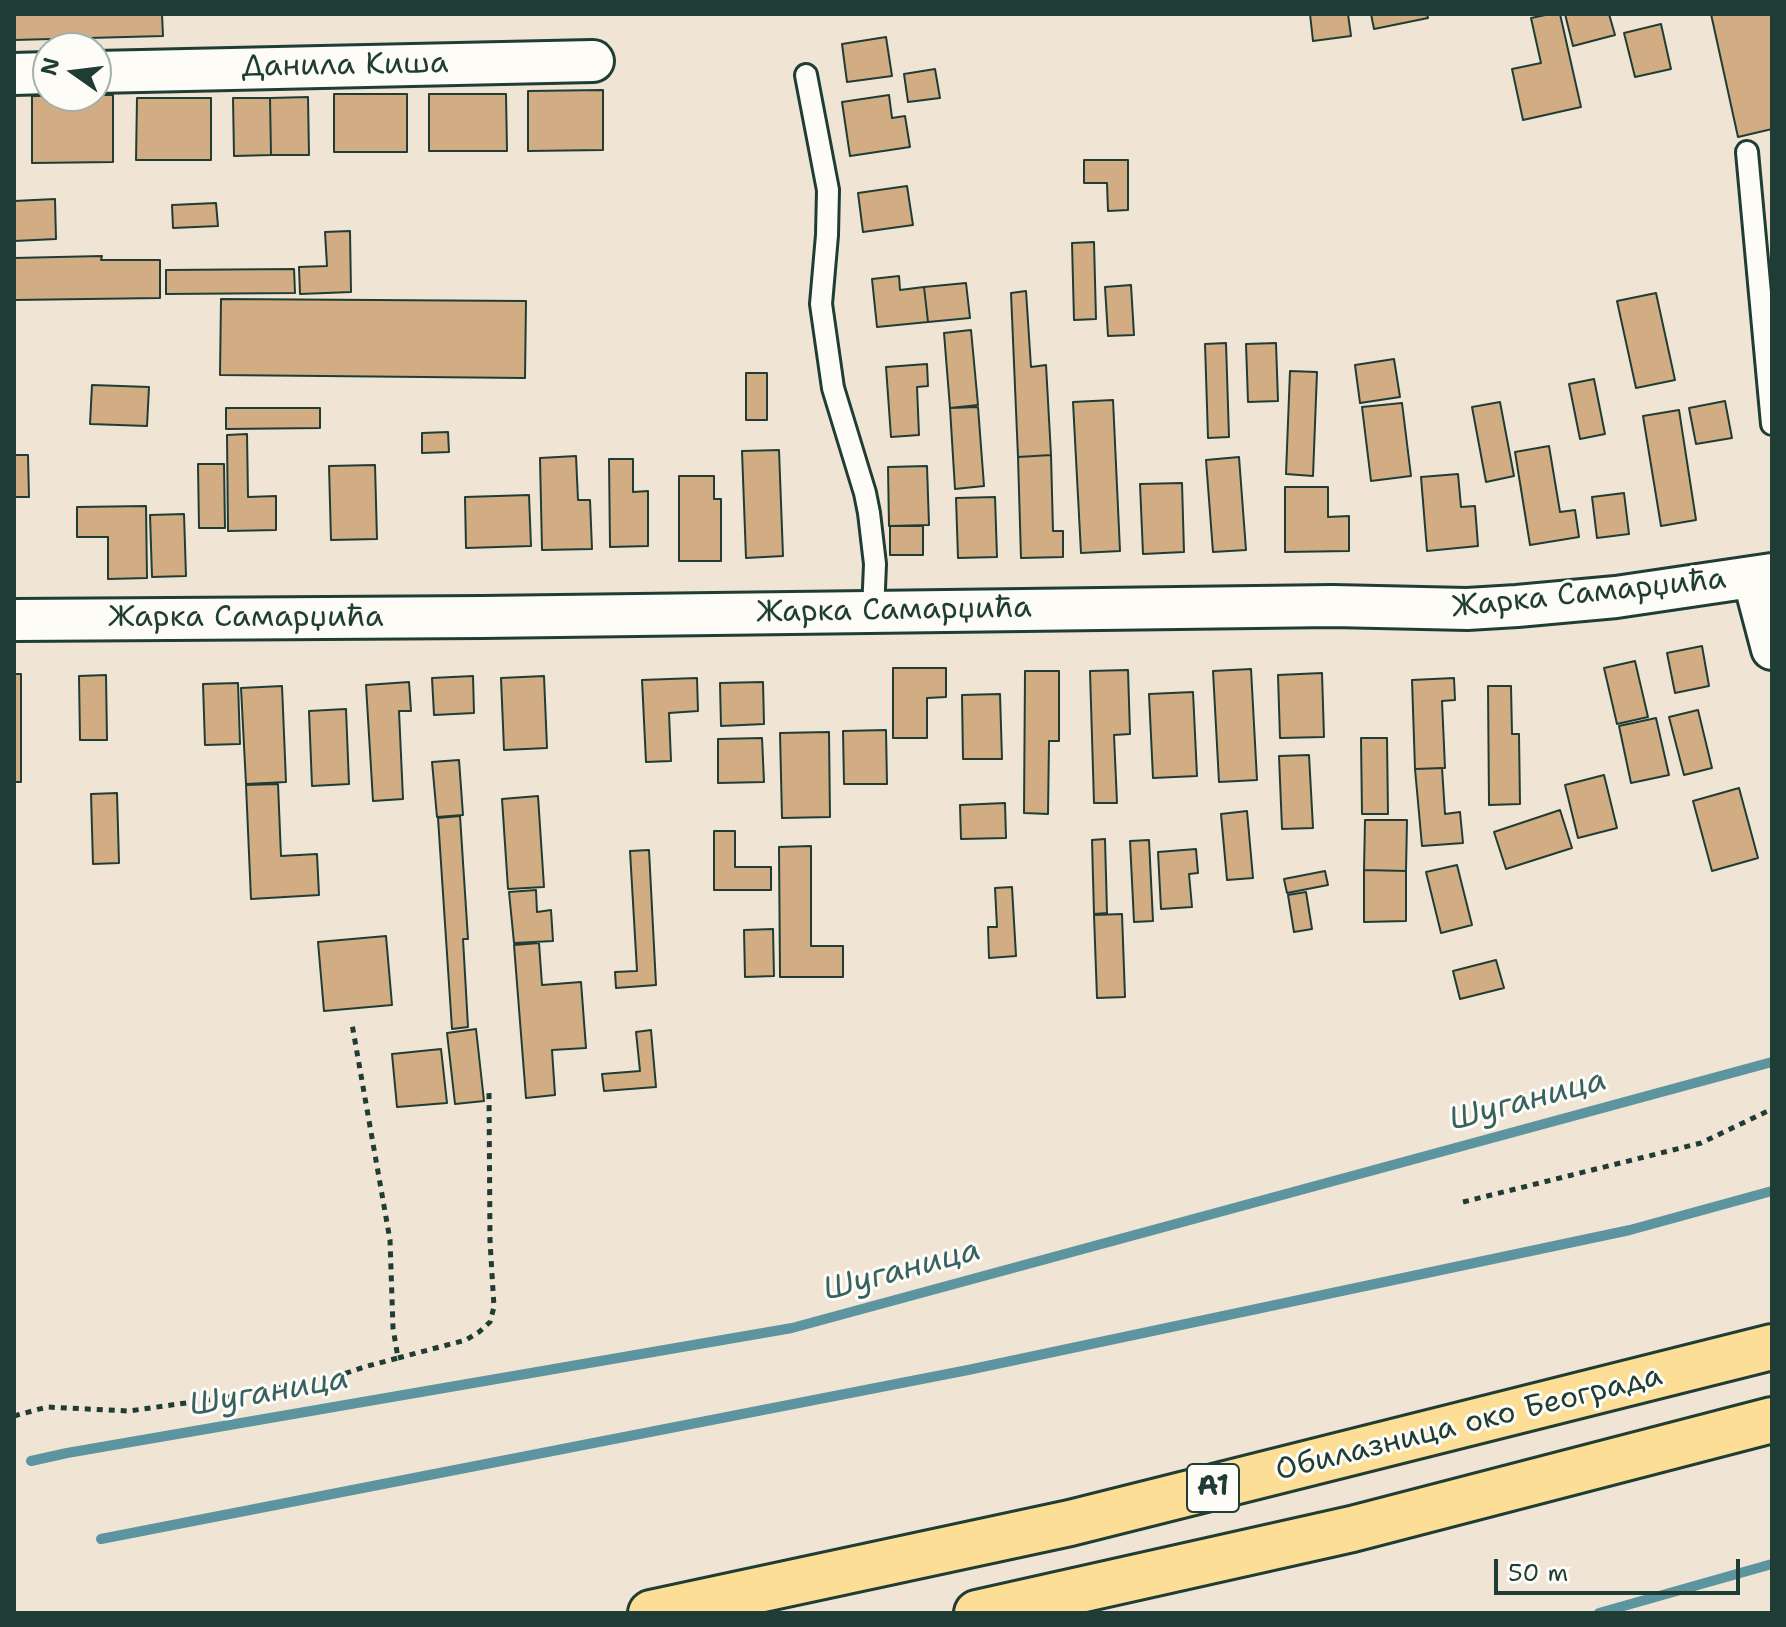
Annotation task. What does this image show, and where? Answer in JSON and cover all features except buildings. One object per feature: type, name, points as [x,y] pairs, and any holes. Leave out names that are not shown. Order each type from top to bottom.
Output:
[{"type":"highway","name":"Обилазница око Београда","points":[[651,1613],[1086,1519],[1772,1347]]},
{"type":"highway","name":"A1","points":[[977,1613],[1352,1529],[1772,1420]]},
{"type":"street","name":"Данила Киша","points":[[112,72],[593,61]]},
{"type":"street","name":"Жарка Самарџића","points":[[14,620],[1333,606],[1467,609],[1616,597],[1762,575]]},
{"type":"street","points":[[1762,575],[1772,649]]},
{"type":"lane","points":[[806,75],[828,190],[821,304],[833,388],[869,513],[875,564],[873,612]]},
{"type":"lane","points":[[1747,152],[1772,424]]},
{"type":"path","points":[[352,1024],[390,1240],[398,1358]]},
{"type":"path","points":[[14,1416],[47,1407],[129,1411],[235,1396],[335,1377],[466,1340],[479,1332],[490,1322],[494,1307],[490,1241],[489,1090]]},
{"type":"path","points":[[1463,1202],[1701,1143],[1772,1109]]},
{"type":"waterway","name":"Шуганица","points":[[31,1461],[792,1328],[1772,1062]]},
{"type":"waterway","points":[[101,1539],[968,1370],[1630,1230],[1772,1191]]},
{"type":"waterway","points":[[1599,1613],[1772,1564]]}]
